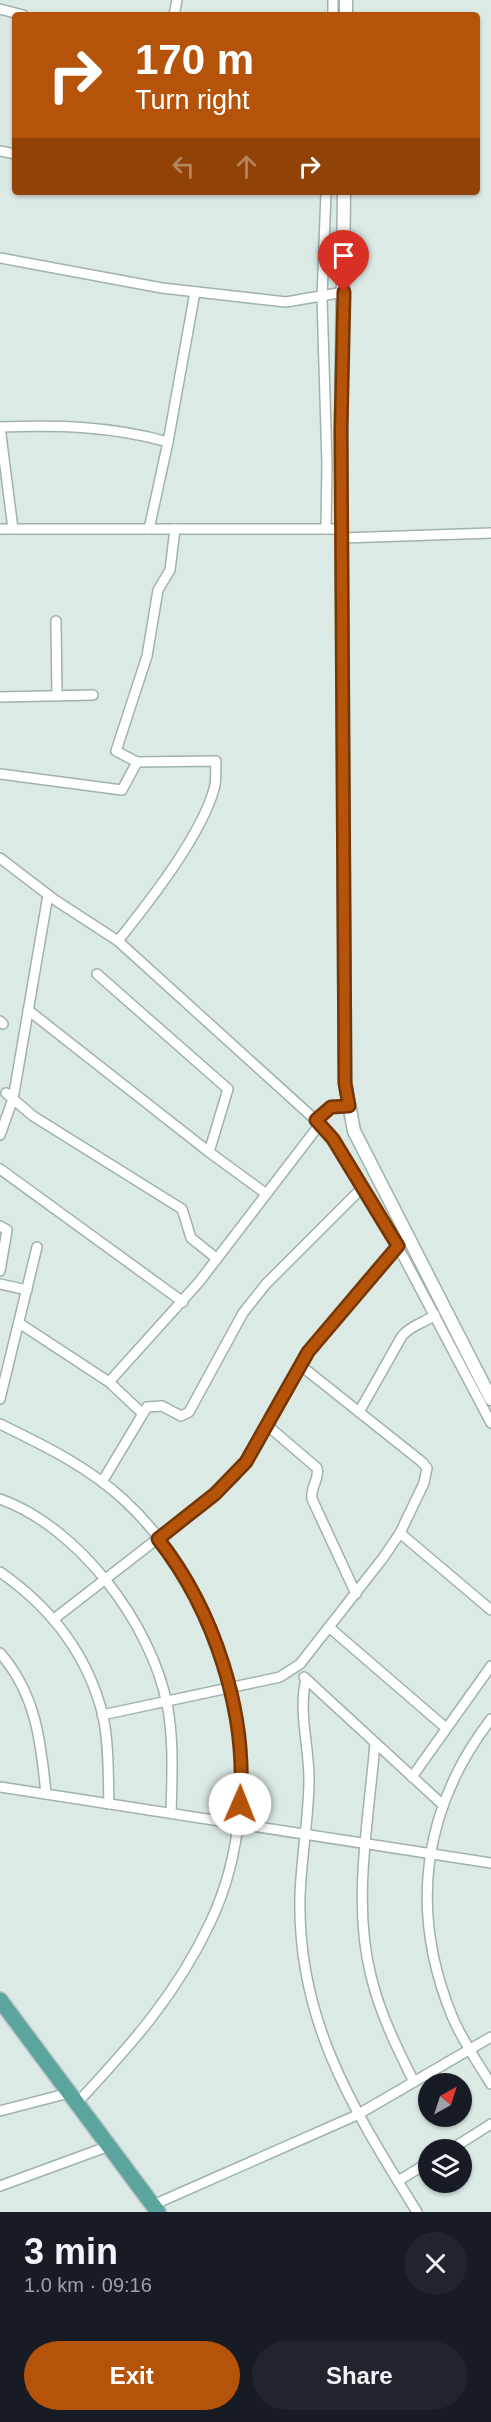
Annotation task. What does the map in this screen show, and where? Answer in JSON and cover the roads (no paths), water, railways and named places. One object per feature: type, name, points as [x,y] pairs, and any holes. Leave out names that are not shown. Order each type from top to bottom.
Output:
[{"type":"main road","points":[[0,2000],[156,2209]]},
{"type":"street","points":[[326,195],[322,298],[327,464],[326,529]]},
{"type":"street","points":[[344,195],[342,533],[345,1083],[354,1131],[491,1399]]},
{"type":"street","points":[[0,258],[195,292],[286,302],[322,298],[344,292]]},
{"type":"street","points":[[149,529],[168,442],[195,292]]},
{"type":"street","points":[[13,530],[0,427],[73,425],[133,432],[168,442]]},
{"type":"street","points":[[118,941],[161,885],[200,821],[214,788],[216,761],[137,762],[116,751],[147,656],[158,590],[170,570],[175,529]]},
{"type":"street","points":[[0,530],[326,529],[342,533],[491,533]]},
{"type":"street","points":[[56,621],[57,696]]},
{"type":"street","points":[[0,697],[93,696]]},
{"type":"street","points":[[0,774],[122,790],[137,762]]},
{"type":"street","points":[[2,863],[118,941],[318,1122],[398,1246],[491,1424]]},
{"type":"street","points":[[0,1135],[28,1010],[48,895]]},
{"type":"street","points":[[98,974],[228,1089],[209,1152]]},
{"type":"street","points":[[28,1010],[265,1193]]},
{"type":"street","points":[[9,1096],[33,1116],[182,1209],[191,1238],[216,1258]]},
{"type":"street","points":[[109,1382],[183,1302],[331,1107],[349,1106]]},
{"type":"street","points":[[0,1169],[183,1302]]},
{"type":"street","points":[[102,1482],[142,1413],[154,1404],[181,1416],[189,1412],[243,1313],[266,1284],[362,1188]]},
{"type":"street","points":[[0,1226],[7,1230],[0,1271]]},
{"type":"street","points":[[54,1619],[234,1477],[254,1451],[308,1352],[398,1246]]},
{"type":"street","points":[[0,1399],[37,1247]]},
{"type":"street","points":[[0,1284],[27,1290]]},
{"type":"street","points":[[359,1412],[402,1336],[410,1326],[421,1324],[435,1315]]},
{"type":"street","points":[[19,1323],[109,1382],[142,1413]]},
{"type":"street","points":[[102,1715],[167,1703],[280,1677],[296,1669],[330,1628],[400,1533],[424,1483],[427,1468],[300,1365]]},
{"type":"street","points":[[0,1424],[66,1458],[102,1482],[130,1506],[174,1559],[201,1604],[219,1648],[229,1688],[240,1768],[240,1823],[232,1861],[211,1920],[177,1982],[149,2024],[73,2098],[0,2111]]},
{"type":"street","points":[[268,1426],[317,1468],[312,1499],[356,1593]]},
{"type":"street","points":[[0,1499],[48,1526],[105,1578],[140,1633],[167,1703],[172,1764],[171,1813]]},
{"type":"street","points":[[400,1533],[491,1610]]},
{"type":"street","points":[[0,1572],[33,1597],[54,1619],[83,1665],[102,1715],[109,1804]]},
{"type":"street","points":[[330,1628],[446,1728]]},
{"type":"street","points":[[0,1653],[15,1672],[33,1709],[40,1740],[46,1794]]},
{"type":"street","points":[[412,1777],[491,1666]]},
{"type":"street","points":[[296,1669],[443,1805]]},
{"type":"street","points":[[306,1679],[302,1704],[309,1777],[300,1899],[304,1968],[324,2040],[357,2115],[417,2212]]},
{"type":"street","points":[[491,1719],[462,1761],[443,1805],[429,1852],[429,1917],[432,1954],[452,2017],[491,2084]]},
{"type":"street","points":[[375,1743],[366,1842],[363,1914],[368,1964],[384,2018],[414,2082]]},
{"type":"street","points":[[0,1787],[491,1863]]},
{"type":"street","points":[[156,2209],[357,2115],[491,2037]]},
{"type":"street","points":[[467,2139],[491,2124]]},
{"type":"street","points":[[0,2186],[109,2146]]},
{"type":"street","points":[[398,2181],[418,2169]]}]
